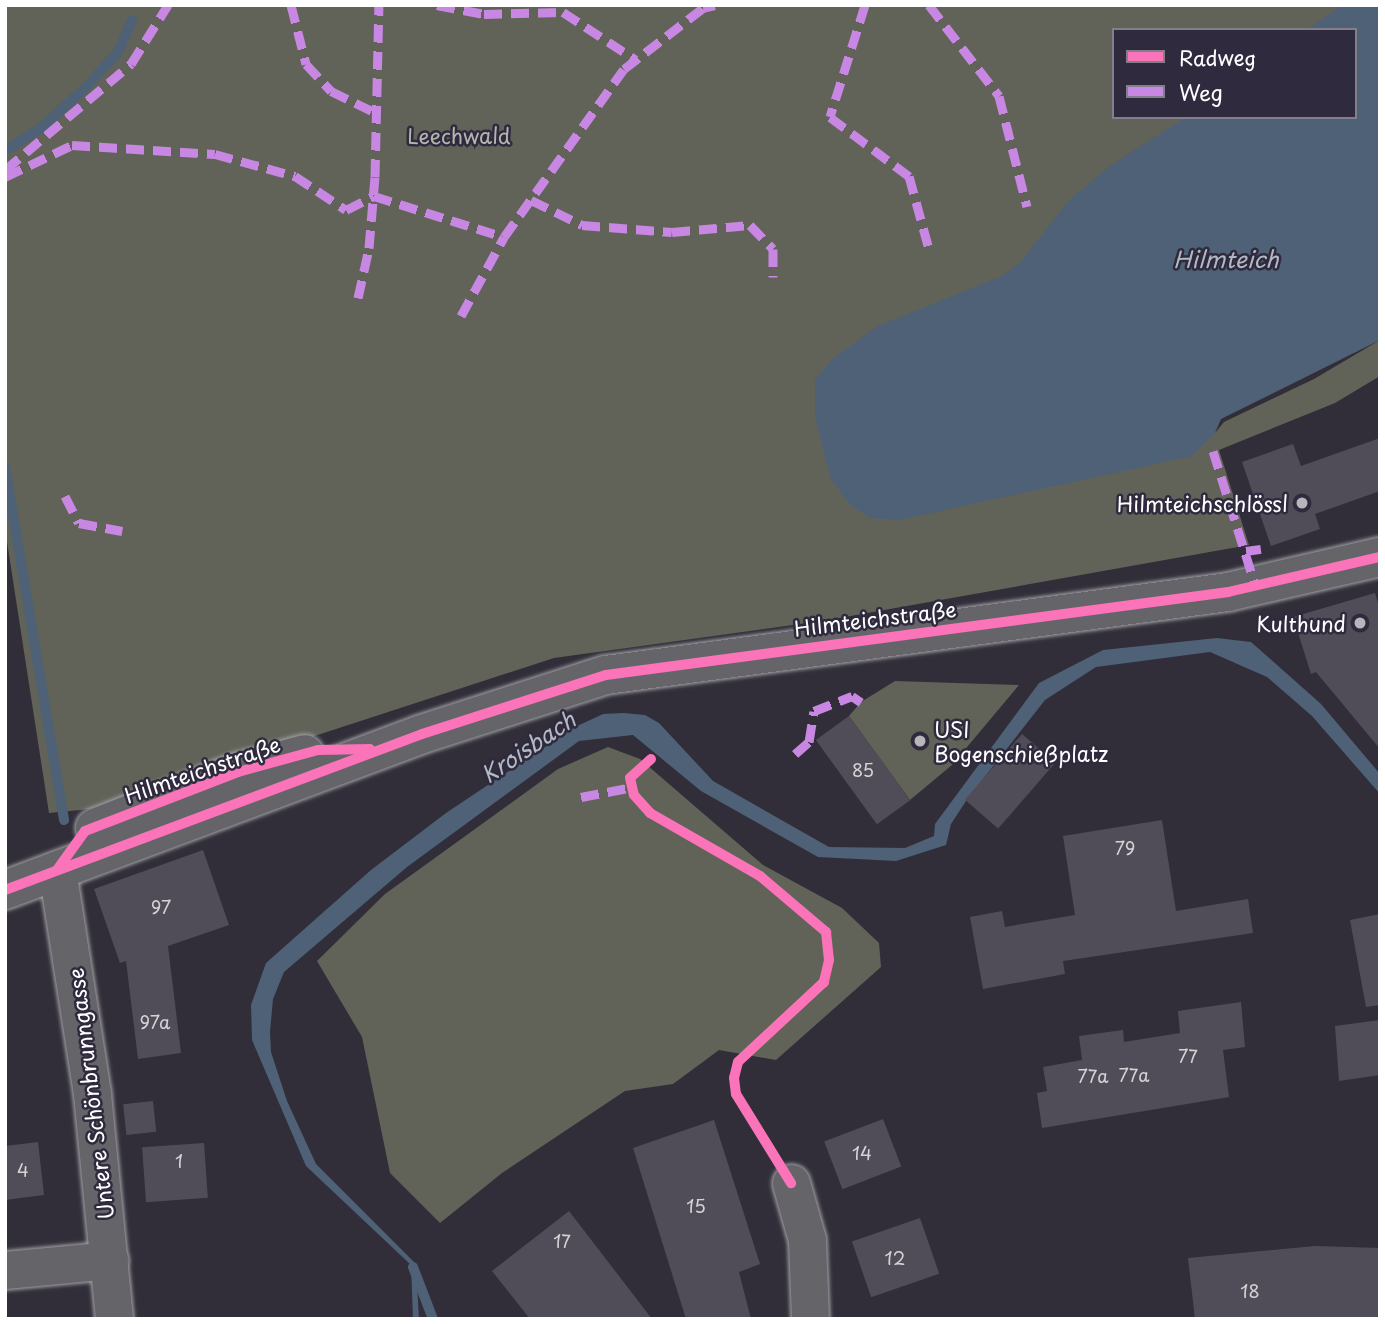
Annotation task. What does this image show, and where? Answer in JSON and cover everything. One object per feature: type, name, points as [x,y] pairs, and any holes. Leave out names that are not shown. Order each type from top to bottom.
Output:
[{"type":"main road","name":"Hilmteichstraße","points":[[57,870],[85,831],[238,772],[318,750],[382,749],[526,697],[606,675],[1227,592],[1375,560]]},
{"type":"main road","points":[[5,890],[57,870]]},
{"type":"street","name":"Untere Schönbrunngasse","points":[[57,870],[76,971],[110,1260],[114,1319]]},
{"type":"street","points":[[791,1183],[807,1240],[810,1319]]},
{"type":"street","points":[[5,1270],[110,1260]]},
{"type":"green space","name":"Leechwald","points":[[5,5],[1380,5],[1380,376],[1335,403],[1219,450],[1249,545],[828,620],[554,658],[90,809],[49,813],[5,529]]},
{"type":"green space","name":"USI Bogenschießplatz","points":[[895,681],[1019,685],[952,765],[910,800],[849,716],[861,702]]},
{"type":"green space","points":[[608,747],[640,759],[763,865],[842,908],[879,943],[881,967],[776,1060],[719,1050],[673,1084],[625,1091],[502,1173],[440,1223],[390,1173],[362,1037],[317,961],[385,894],[558,769]]},
{"type":"water","name":"Hilmteich","points":[[1343,5],[1380,5],[1380,340],[1221,419],[1215,433],[1192,456],[899,520],[870,518],[849,504],[830,477],[815,416],[815,380],[832,359],[878,326],[1002,276],[1020,263],[1068,201],[1110,166],[1183,119],[1357,119],[1357,28],[1309,28]]},
{"type":"water","points":[[1217,638],[1251,642],[1321,704],[1380,774],[1380,794],[1312,716],[1267,677],[1210,652],[1096,667],[1045,700],[966,801],[951,824],[946,845],[896,861],[818,857],[701,791],[633,735],[579,741],[407,867],[284,972],[273,999],[270,1032],[271,1052],[287,1101],[316,1164],[416,1264],[419,1319],[413,1319],[411,1265],[306,1166],[252,1040],[251,1005],[266,963],[371,870],[446,813],[575,727],[603,714],[624,713],[645,715],[659,723],[713,781],[829,847],[905,848],[934,836],[935,824],[1039,683],[1103,650]]},
{"type":"pier","points":[[1380,340],[1314,379],[1224,422],[1215,433],[1221,419]]},
{"type":"building","name":"Hilmteichschlössl","points":[[1380,438],[1380,491],[1315,514],[1320,529],[1271,546],[1242,462],[1293,444],[1301,466]]},
{"type":"building","points":[[1375,593],[1380,610],[1380,749],[1316,672],[1311,674],[1293,617]]},
{"type":"building","points":[[849,716],[910,800],[877,824],[816,740]]},
{"type":"building","points":[[1022,734],[1055,763],[998,829],[965,800]]},
{"type":"building","points":[[1162,820],[1176,911],[1248,899],[1253,933],[1063,961],[1065,974],[983,989],[970,917],[1002,911],[1005,927],[1075,915],[1063,836]]},
{"type":"building","points":[[203,850],[229,925],[168,946],[181,1053],[138,1059],[126,961],[120,963],[94,889]]},
{"type":"building","points":[[1380,914],[1380,1005],[1366,1007],[1350,920]]},
{"type":"building","points":[[1241,1002],[1245,1047],[1223,1050],[1229,1097],[1042,1128],[1037,1093],[1047,1091],[1043,1067],[1082,1060],[1079,1036],[1123,1030],[1124,1042],[1180,1033],[1178,1011]]},
{"type":"building","points":[[1380,1020],[1380,1075],[1339,1081],[1335,1026]]},
{"type":"building","points":[[153,1101],[156,1132],[126,1135],[123,1104]]},
{"type":"building","points":[[883,1119],[901,1167],[842,1189],[824,1142]]},
{"type":"building","points":[[714,1120],[760,1264],[739,1272],[751,1319],[686,1319],[633,1148]]},
{"type":"building","points":[[38,1142],[44,1195],[5,1200],[5,1146]]},
{"type":"building","points":[[204,1143],[208,1198],[146,1202],[142,1147]]},
{"type":"building","points":[[569,1211],[652,1319],[530,1319],[492,1271]]},
{"type":"building","points":[[920,1218],[939,1274],[871,1297],[852,1241]]},
{"type":"building","points":[[1315,1246],[1380,1248],[1380,1319],[1195,1319],[1188,1258]]},
{"type":"waterway","points":[[5,151],[41,128],[86,87],[118,52],[132,20]]},
{"type":"waterway","points":[[5,467],[64,820]]},
{"type":"waterway","points":[[413,1267],[433,1319]]},
{"type":"marked path","points":[[5,170],[131,64],[168,5]]},
{"type":"marked path","points":[[291,5],[306,64],[331,91],[374,112]]},
{"type":"marked path","points":[[358,298],[369,248],[375,177],[379,5]]},
{"type":"marked path","points":[[437,5],[484,14],[563,12],[636,60]]},
{"type":"marked path","points":[[461,316],[504,237],[624,69],[703,8],[715,5]]},
{"type":"marked path","points":[[865,5],[830,117],[909,176],[930,253]]},
{"type":"marked path","points":[[929,5],[999,96],[1027,207]]},
{"type":"marked path","points":[[5,177],[72,145],[215,154],[295,176],[346,210],[374,196],[504,237]]},
{"type":"marked path","points":[[531,200],[582,225],[672,232],[750,225],[773,249],[773,277]]},
{"type":"marked path","points":[[1213,451],[1256,587]]},
{"type":"marked path","points":[[65,496],[79,523],[122,531]]},
{"type":"marked path","points":[[1246,551],[1261,549]]},
{"type":"marked path","points":[[795,754],[809,742],[814,711],[852,696],[861,702]]},
{"type":"marked path","points":[[581,797],[633,787]]},
{"type":"cycle path","points":[[5,890],[422,734],[606,675],[1228,592],[1380,557]]},
{"type":"cycle path","points":[[57,870],[85,831],[238,772],[318,750],[370,749]]},
{"type":"cycle path","points":[[651,759],[630,778],[634,795],[650,813],[760,876],[826,932],[829,960],[824,982],[738,1062],[734,1078],[736,1094],[791,1183]]},
{"type":"place","name":"Hilmteichschlössl","points":[[1302,503]]},
{"type":"place","name":"Kulthund","points":[[1360,623]]},
{"type":"place","name":"USI Bogenschießplatz","points":[[920,741]]},
{"type":"water label","name":"Kroisbach","points":[[528,747]]}]
